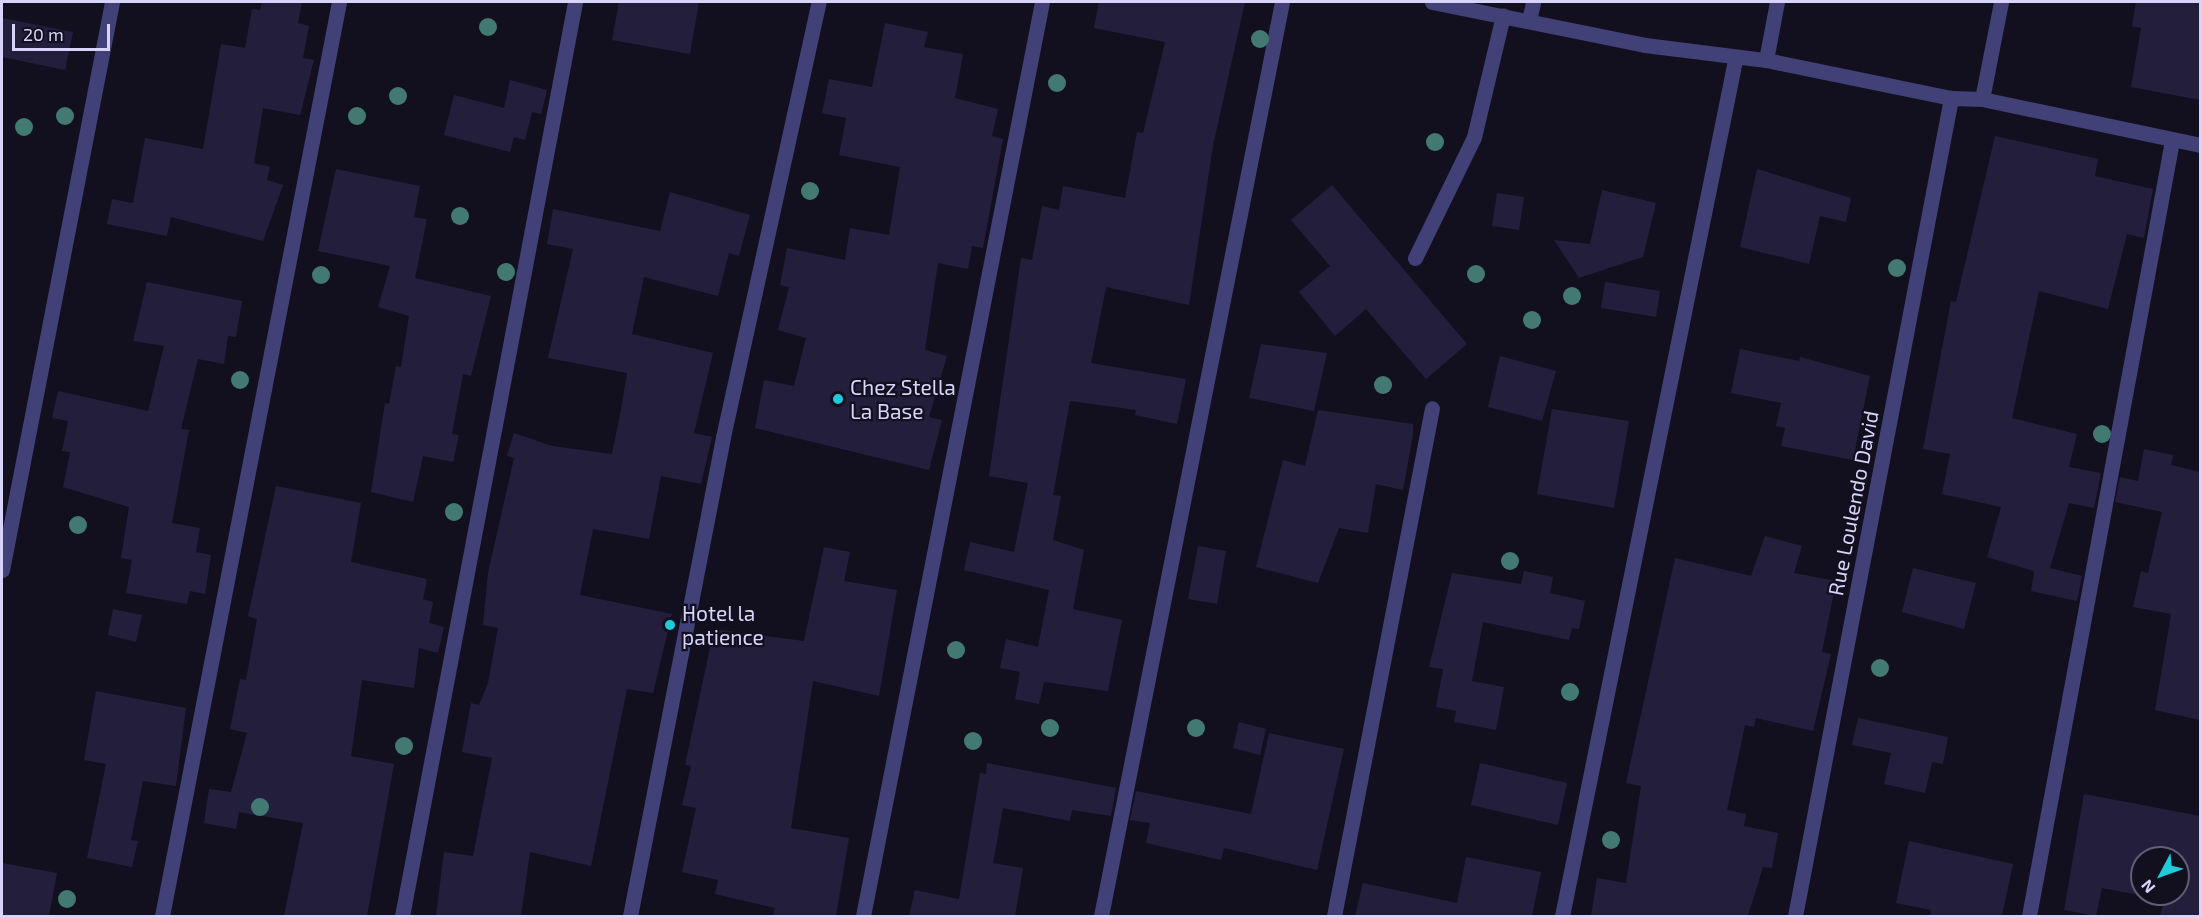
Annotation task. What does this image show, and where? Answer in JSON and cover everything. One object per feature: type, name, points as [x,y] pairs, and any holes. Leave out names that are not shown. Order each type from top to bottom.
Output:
[{"type":"street","points":[[2,570],[112,2]]},
{"type":"street","points":[[162,916],[339,2]]},
{"type":"street","points":[[402,916],[575,2]]},
{"type":"street","points":[[630,916],[723,437],[819,2]]},
{"type":"street","points":[[863,916],[1042,2]]},
{"type":"street","points":[[1101,916],[1282,2]]},
{"type":"street","points":[[1432,2],[1465,5],[1503,15],[1735,60],[1766,60],[1951,98],[1982,99],[2172,141],[2200,145]]},
{"type":"street","points":[[1529,20],[1533,2]]},
{"type":"street","points":[[1766,60],[1777,2]]},
{"type":"street","points":[[1982,99],[2001,2]]},
{"type":"street","points":[[1415,258],[1474,137],[1503,15]]},
{"type":"street","points":[[1562,916],[1735,60]]},
{"type":"street","name":"Rue Loulendo David","points":[[1795,916],[1951,98]]},
{"type":"street","points":[[2029,916],[2172,141]]},
{"type":"street","points":[[1334,916],[1432,408]]},
{"type":"building","points":[[262,2],[302,2],[298,23],[309,26],[303,58],[314,60],[300,115],[263,108],[254,163],[270,167],[267,180],[283,185],[263,241],[171,217],[167,236],[107,224],[112,199],[133,203],[145,138],[203,149],[221,44],[245,48],[252,9],[260,10]]},
{"type":"building","points":[[619,2],[699,2],[690,54],[612,40]]},
{"type":"building","points":[[1099,2],[1245,2],[1213,146],[1189,305],[1106,287],[1091,363],[1186,379],[1177,424],[1135,415],[1136,410],[1070,401],[1053,495],[1061,496],[1053,540],[1084,550],[1073,609],[1122,620],[1108,691],[1044,682],[1039,704],[1015,699],[1020,672],[1000,668],[1006,639],[1038,647],[1049,590],[964,570],[970,542],[1014,552],[1028,483],[989,476],[1021,258],[1032,260],[1042,206],[1059,210],[1063,186],[1125,198],[1137,132],[1143,133],[1165,42],[1094,28]]},
{"type":"building","points":[[2136,2],[2200,2],[2200,100],[2131,87],[2141,28],[2132,26]]},
{"type":"building","points":[[2,18],[73,32],[65,70],[2,57]]},
{"type":"building","points":[[885,23],[928,32],[924,47],[963,54],[955,98],[998,109],[992,136],[1003,139],[983,248],[972,246],[968,269],[938,263],[925,350],[947,356],[929,417],[942,420],[929,470],[755,428],[764,380],[794,386],[806,338],[778,330],[789,287],[780,285],[787,248],[845,260],[850,228],[889,235],[900,167],[839,155],[846,118],[822,113],[829,79],[872,87]]},
{"type":"building","points":[[510,80],[547,90],[541,114],[532,112],[525,140],[514,137],[510,152],[444,135],[454,95],[504,108]]},
{"type":"building","points":[[1995,136],[2098,159],[2095,176],[2153,189],[2144,238],[2127,234],[2108,309],[2039,291],[2012,418],[2077,434],[2069,467],[2101,473],[2094,508],[2069,503],[2050,568],[2082,576],[2077,601],[2031,591],[2034,571],[1987,557],[2001,507],[1942,494],[1950,454],[1923,449],[1951,301],[1956,302]]},
{"type":"building","points":[[336,169],[420,186],[414,217],[427,219],[415,278],[491,296],[471,376],[463,374],[452,434],[459,435],[453,462],[423,456],[413,502],[371,492],[385,403],[389,404],[396,366],[401,367],[409,316],[378,307],[390,266],[318,251]]},
{"type":"building","points":[[1757,169],[1851,198],[1846,222],[1820,216],[1809,264],[1740,247]]},
{"type":"building","points":[[1332,185],[1467,344],[1426,379],[1366,309],[1335,336],[1299,292],[1330,266],[1291,220]]},
{"type":"building","points":[[1602,190],[1656,203],[1643,257],[1579,278],[1554,240],[1590,244]]},
{"type":"building","points":[[670,192],[750,215],[739,256],[729,253],[718,296],[644,277],[632,334],[713,353],[694,433],[712,437],[701,484],[661,476],[649,539],[593,529],[580,595],[672,614],[653,693],[627,689],[591,866],[530,852],[521,916],[436,916],[444,852],[473,856],[492,758],[462,752],[471,703],[479,705],[488,683],[498,628],[483,625],[488,573],[514,458],[507,456],[514,433],[552,446],[612,454],[622,404],[627,373],[548,358],[573,249],[547,244],[553,209],[660,231]]},
{"type":"building","points":[[1497,193],[1524,197],[1519,230],[1492,226]]},
{"type":"building","points":[[147,282],[242,301],[236,337],[228,336],[224,364],[198,359],[181,429],[189,430],[172,523],[200,528],[196,552],[211,555],[205,594],[190,591],[187,604],[126,593],[132,560],[121,558],[129,507],[63,487],[70,452],[62,451],[68,421],[52,418],[58,391],[148,411],[164,346],[133,341]]},
{"type":"building","points":[[1605,282],[1660,291],[1656,317],[1601,308]]},
{"type":"building","points":[[1261,344],[1327,353],[1314,411],[1249,398]]},
{"type":"building","points":[[1740,349],[1799,361],[1800,357],[1870,376],[1853,460],[1781,446],[1785,428],[1776,426],[1781,403],[1731,393]]},
{"type":"building","points":[[1500,356],[1556,371],[1542,421],[1488,407]]},
{"type":"building","points":[[1552,409],[1629,421],[1614,508],[1537,494]]},
{"type":"building","points":[[1318,410],[1413,424],[1413,435],[1403,490],[1376,484],[1368,533],[1339,528],[1318,583],[1256,567],[1283,460],[1305,466]]},
{"type":"building","points":[[2144,449],[2173,455],[2171,465],[2200,472],[2200,720],[2155,710],[2171,614],[2133,607],[2141,571],[2148,573],[2162,512],[2115,502],[2120,477],[2138,481]]},
{"type":"building","points":[[276,486],[361,503],[351,562],[427,579],[423,599],[433,602],[429,623],[444,627],[438,653],[419,648],[414,688],[362,680],[351,756],[394,764],[367,916],[284,916],[303,823],[239,812],[236,829],[204,823],[209,789],[231,792],[247,733],[230,729],[240,679],[246,680],[257,619],[248,616]]},
{"type":"building","points":[[1765,536],[1802,546],[1794,573],[1836,581],[1822,652],[1831,654],[1813,731],[1756,718],[1754,727],[1745,725],[1727,810],[1746,814],[1744,826],[1778,833],[1772,868],[1763,867],[1748,916],[1591,916],[1597,878],[1626,883],[1641,786],[1626,783],[1675,558],[1751,576]]},
{"type":"building","points":[[1198,546],[1226,551],[1217,604],[1188,599]]},
{"type":"building","points":[[824,547],[850,552],[844,581],[897,590],[879,696],[813,681],[791,828],[849,838],[836,916],[773,916],[775,908],[715,894],[718,880],[682,872],[696,808],[682,805],[691,766],[685,765],[714,629],[804,641]]},
{"type":"building","points":[[1913,568],[1976,583],[1964,629],[1902,612]]},
{"type":"building","points":[[1524,571],[1553,577],[1550,593],[1585,601],[1579,629],[1572,628],[1569,640],[1483,622],[1472,681],[1504,687],[1496,730],[1454,722],[1456,711],[1436,707],[1443,669],[1429,667],[1452,573],[1521,584]]},
{"type":"building","points":[[113,609],[142,615],[136,642],[108,635]]},
{"type":"building","points":[[96,691],[186,708],[176,786],[143,781],[131,840],[138,841],[132,867],[87,858],[106,764],[84,760]]},
{"type":"building","points":[[1858,718],[1948,737],[1943,764],[1932,762],[1925,793],[1884,784],[1891,753],[1852,745]]},
{"type":"building","points":[[1239,722],[1266,729],[1260,755],[1233,748]]},
{"type":"building","points":[[1269,733],[1344,749],[1317,870],[1224,848],[1221,860],[1146,843],[1150,823],[1130,820],[1136,791],[1251,814]]},
{"type":"building","points":[[987,763],[1116,788],[1111,816],[1072,810],[1070,821],[1003,808],[993,863],[1023,868],[1015,916],[909,916],[915,890],[959,899],[980,773],[986,774]]},
{"type":"building","points":[[1480,763],[1567,783],[1558,825],[1471,805]]},
{"type":"building","points":[[2084,794],[2200,816],[2200,916],[2160,916],[2162,906],[2190,906],[2190,846],[2130,846],[2130,893],[2102,888],[2096,916],[2064,910]]},
{"type":"building","points":[[1909,841],[2013,864],[2002,916],[1930,916],[1931,910],[1896,903]]},
{"type":"building","points":[[1466,857],[1541,872],[1532,916],[1355,916],[1363,883],[1457,903]]},
{"type":"building","points":[[2,863],[57,873],[49,916],[2,916]]},
{"type":"place","name":"Chez Stella La Base","points":[[838,399]]},
{"type":"place","name":"Hotel la patience","points":[[670,625]]}]
